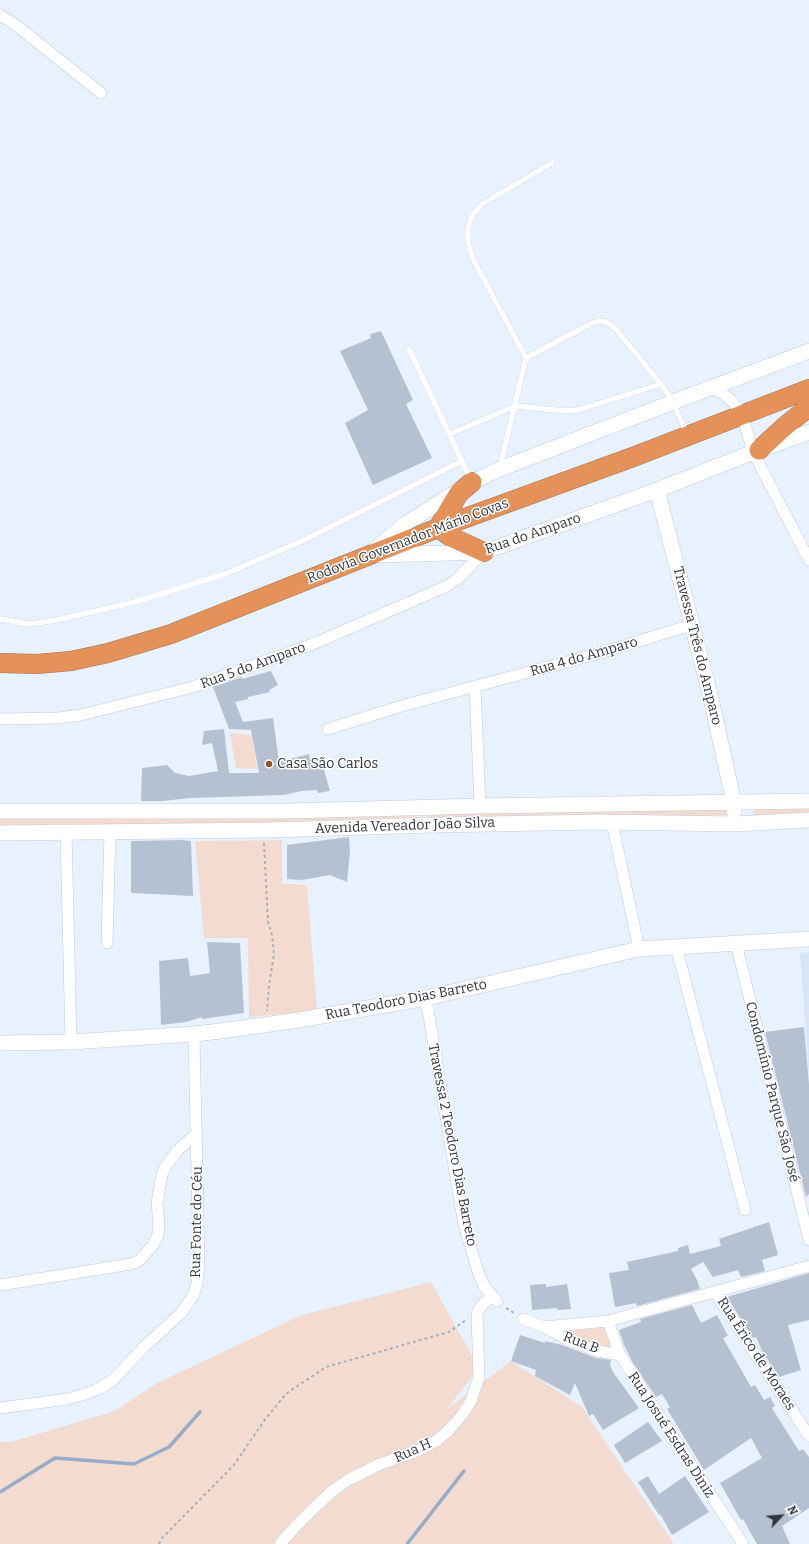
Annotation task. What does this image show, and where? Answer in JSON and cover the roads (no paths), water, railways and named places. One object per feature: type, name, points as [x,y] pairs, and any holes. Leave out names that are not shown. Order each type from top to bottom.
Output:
[{"type":"highway","name":"Rodovia Governador Mário Covas","points":[[0,663],[37,664],[71,661],[171,634],[438,528],[633,457],[809,389]]},
{"type":"highway","points":[[756,451],[809,407]]},
{"type":"highway","points":[[472,482],[459,493],[438,528],[451,537],[484,552]]},
{"type":"street","points":[[0,15],[17,26],[101,93]]},
{"type":"street","points":[[369,555],[406,524],[472,482],[711,387],[809,351]]},
{"type":"street","points":[[711,387],[724,394],[732,401],[742,414],[756,451],[809,560]]},
{"type":"street","name":"Rua do Amparo","points":[[369,555],[484,552],[657,490],[809,432]]},
{"type":"street","name":"Travessa Três do Amparo","points":[[657,490],[710,694],[734,803],[735,824]]},
{"type":"street","name":"Rua 5 do Amparo","points":[[0,719],[58,718],[81,715],[200,685],[313,644],[447,586],[456,580],[484,552]]},
{"type":"street","name":"Rua 4 do Amparo","points":[[328,729],[405,705],[600,653],[691,625]]},
{"type":"street","points":[[475,687],[480,806]]},
{"type":"street","name":"Avenida Vereador João Silva","points":[[0,811],[288,811],[480,806],[809,801]]},
{"type":"street","points":[[601,804],[607,822],[639,949]]},
{"type":"street","points":[[430,807],[432,825]]},
{"type":"street","name":"Avenida Vereador João Silva","points":[[0,833],[66,831],[110,832],[263,830],[607,822],[735,824],[809,820]]},
{"type":"street","points":[[66,831],[71,1042]]},
{"type":"street","points":[[107,943],[110,832]]},
{"type":"street","name":"Rua Teodoro Dias Barreto","points":[[0,1043],[71,1042],[194,1034],[267,1024],[426,998],[639,949],[809,939]]},
{"type":"street","name":"Condomínio Parque São José","points":[[736,943],[809,1240]]},
{"type":"street","points":[[676,946],[746,1210]]},
{"type":"street","name":"Travessa 2 Teodoro Dias Barreto","points":[[426,998],[464,1225],[479,1275],[485,1288],[494,1299],[479,1309]]},
{"type":"street","name":"Rua Fonte do Céu","points":[[0,1408],[67,1399],[86,1394],[100,1388],[113,1380],[144,1346],[181,1313],[192,1296],[197,1283],[199,1265],[194,1034]]},
{"type":"street","points":[[0,1285],[131,1264],[140,1260],[153,1245],[158,1235],[159,1225],[157,1203],[162,1174],[174,1154],[197,1133]]},
{"type":"street","points":[[544,1327],[608,1321],[809,1266]]},
{"type":"street","name":"Rua Érico de Moraes","points":[[715,1292],[809,1436]]},
{"type":"street","name":"Rua H","points":[[280,1544],[294,1527],[332,1491],[348,1480],[378,1465],[409,1455],[436,1441],[449,1430],[462,1415],[471,1401],[478,1377],[477,1325],[479,1309]]},
{"type":"street","name":"Rua B","points":[[523,1319],[544,1327],[568,1340],[598,1351],[620,1356]]},
{"type":"street","name":"Rua Josué Esdras Diniz","points":[[608,1321],[620,1356],[743,1544]]},
{"type":"lane","points":[[500,470],[526,358],[473,259],[468,242],[468,227],[473,214],[482,204],[552,163]]},
{"type":"lane","points":[[526,358],[590,324],[598,321],[606,322],[615,328],[661,384],[673,402],[688,436]]},
{"type":"lane","points":[[409,349],[472,482]]},
{"type":"lane","points":[[450,434],[515,406],[565,411],[578,410],[661,384]]},
{"type":"lane","points":[[0,619],[29,624],[57,620],[135,602],[225,574],[302,541],[462,461]]},
{"type":"waterway","points":[[0,1492],[55,1458],[134,1464],[169,1447],[200,1412]]},
{"type":"waterway","points":[[407,1544],[464,1471]]},
{"type":"place","name":"Casa São Carlos","points":[[269,764]]}]
